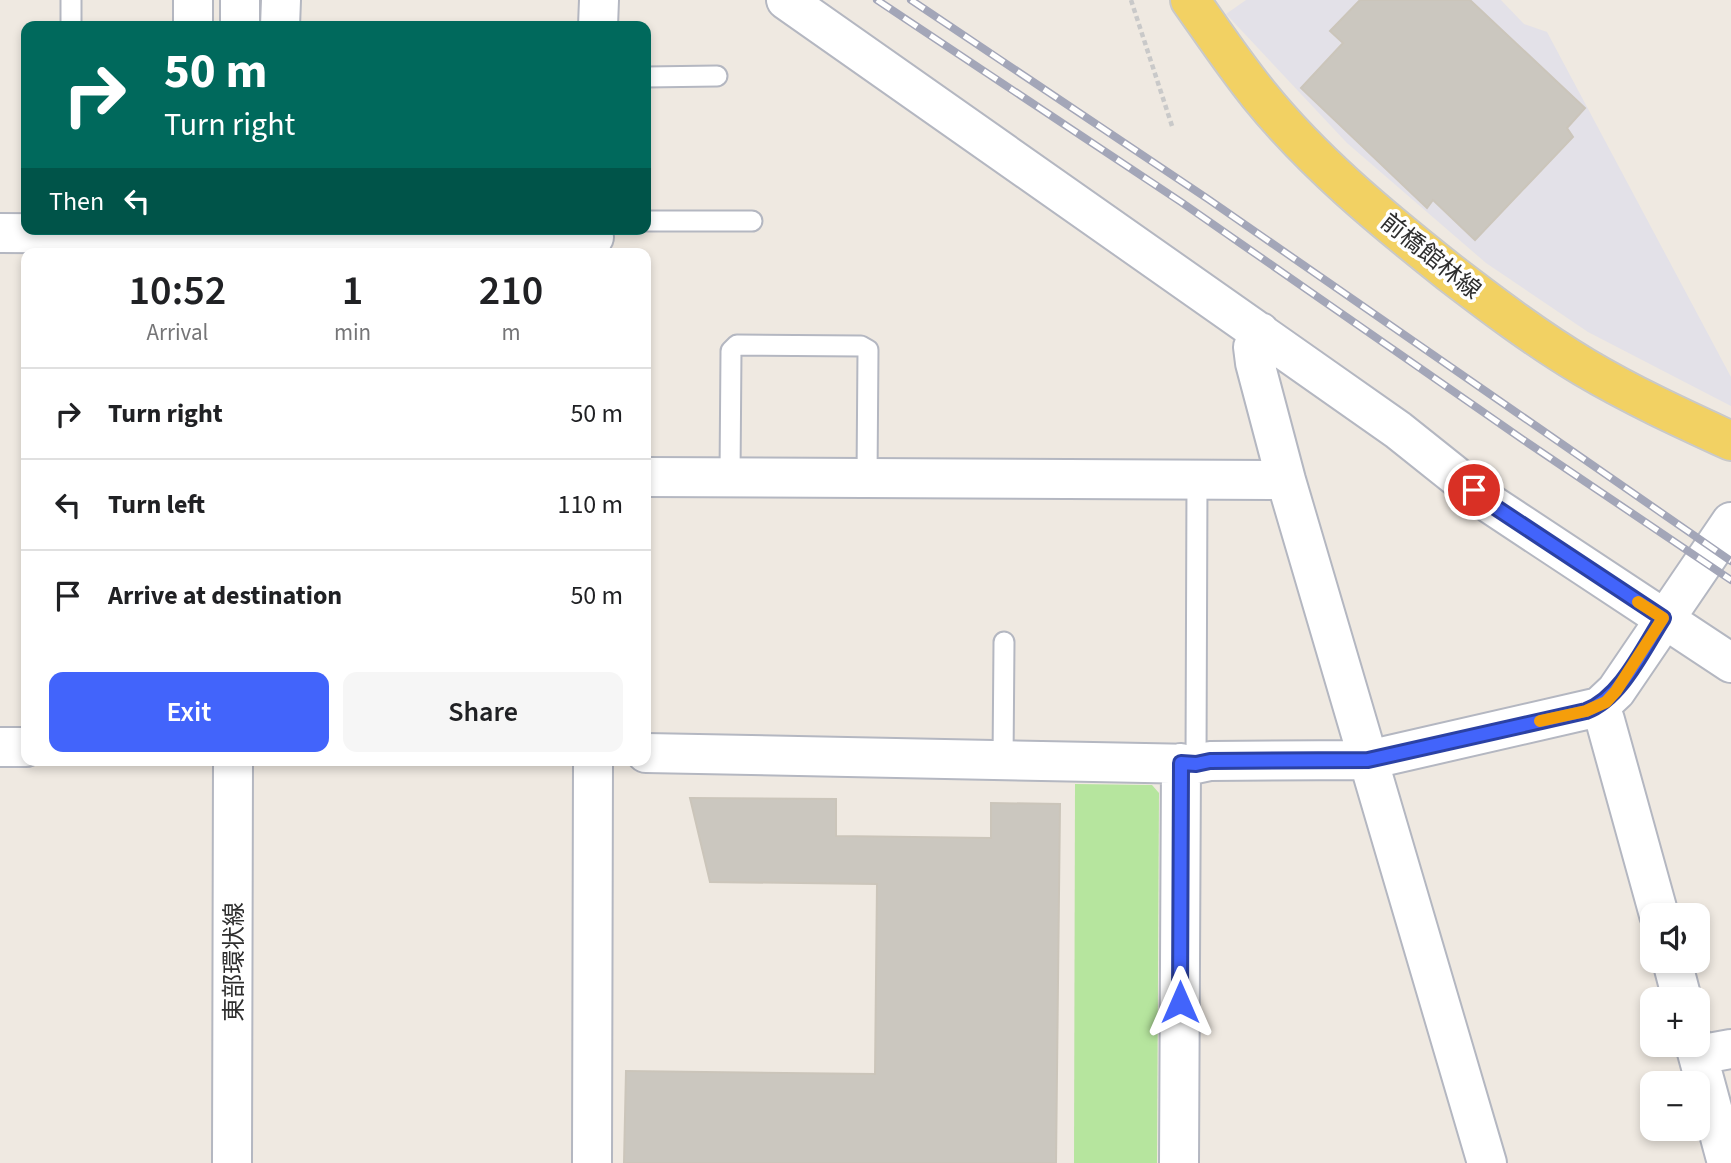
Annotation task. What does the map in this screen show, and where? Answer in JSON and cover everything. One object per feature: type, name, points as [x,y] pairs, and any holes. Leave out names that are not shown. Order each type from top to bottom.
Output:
[{"type":"main road","name":"前橋館林線","points":[[1190,0],[1259,95],[1303,143],[1349,189],[1415,245],[1477,294],[1582,366],[1645,401],[1731,441]]},
{"type":"street","points":[[193,0],[193,21]]},
{"type":"street","points":[[240,0],[240,21]]},
{"type":"street","points":[[280,21],[281,0]]},
{"type":"street","points":[[598,21],[599,0]]},
{"type":"street","points":[[786,0],[1261,332],[1398,430],[1492,505],[1731,663]]},
{"type":"street","points":[[0,233],[21,232]]},
{"type":"street","points":[[238,235],[594,240]]},
{"type":"street","points":[[1261,332],[1253,347],[1255,363],[1286,480],[1487,1163]]},
{"type":"street","points":[[651,477],[1286,480]]},
{"type":"street","points":[[651,753],[1189,764],[1210,761],[1368,760],[1598,707],[1616,691],[1663,618],[1731,522]]},
{"type":"street","points":[[1598,707],[1605,720],[1656,903]]},
{"type":"street","points":[[0,747],[21,747]]},
{"type":"street","points":[[1180,1163],[1189,764]]},
{"type":"street","name":"東部環状線","points":[[232,1163],[233,766]]},
{"type":"street","points":[[592,1163],[593,766]]},
{"type":"street","points":[[1709,1057],[1727,1163]]},
{"type":"lane","points":[[71,0],[71,21]]},
{"type":"lane","points":[[651,77],[717,76]]},
{"type":"lane","points":[[651,221],[752,222]]},
{"type":"lane","points":[[730,476],[731,351],[737,345],[861,346],[868,350],[867,478]]},
{"type":"lane","points":[[1189,764],[1197,479]]},
{"type":"lane","points":[[1003,642],[1003,762]]},
{"type":"path","points":[[1131,0],[1173,129]]},
{"type":"shaded area","points":[[1246,0],[1501,0],[1524,24],[1547,32],[1731,377],[1731,406],[1588,332],[1486,263],[1347,143],[1226,14]]},
{"type":"green space","points":[[1075,784],[1152,785],[1159,793],[1157,1163],[1074,1163]]},
{"type":"building","points":[[1360,0],[1470,0],[1585,108],[1567,128],[1573,137],[1475,240],[1433,200],[1427,208],[1301,88],[1343,43],[1330,31]]},
{"type":"building","points":[[690,798],[836,799],[836,836],[991,838],[991,803],[1060,804],[1056,1163],[624,1163],[626,1071],[875,1074],[877,884],[710,882]]},
{"type":"railway","points":[[877,0],[1181,202],[1522,439],[1731,580]]},
{"type":"railway","points":[[911,0],[1208,199],[1731,561]]},
{"type":"slow traffic","points":[[1540,721],[1598,707],[1616,691],[1663,618],[1638,602]]},
{"type":"route","points":[[1180,1002],[1181,763],[1368,760],[1586,711],[1606,702],[1616,691],[1663,618],[1492,505],[1474,490]]}]
